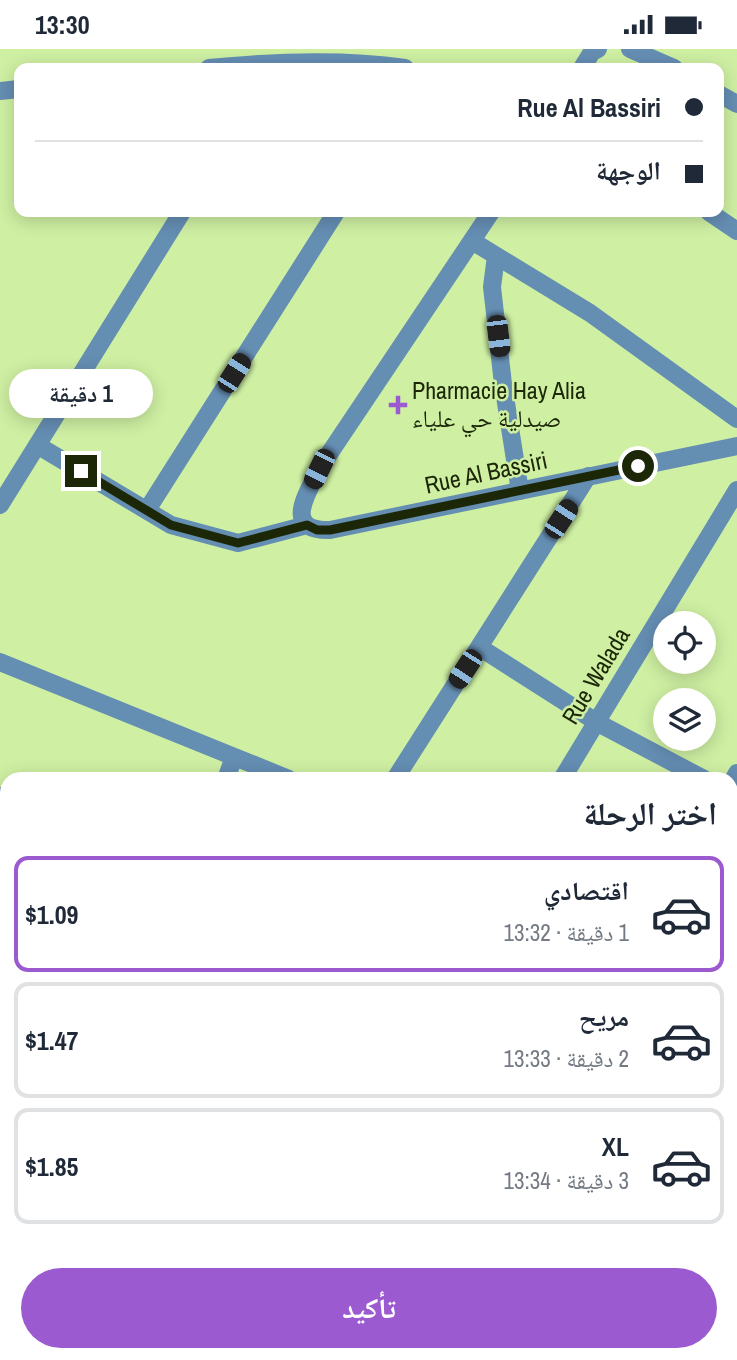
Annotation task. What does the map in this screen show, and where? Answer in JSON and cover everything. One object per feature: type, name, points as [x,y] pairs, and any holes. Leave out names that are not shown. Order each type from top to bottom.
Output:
[{"type":"street","points":[[585,63],[592,52],[598,49]]},
{"type":"street","points":[[630,49],[662,63]]},
{"type":"street","points":[[0,505],[180,217]]},
{"type":"street","points":[[146,510],[333,217]]},
{"type":"street","points":[[307,525],[300,510],[319,469],[488,217]]},
{"type":"street","points":[[716,217],[737,231]]},
{"type":"street","points":[[472,241],[590,313],[737,419]]},
{"type":"street","points":[[496,256],[492,287],[520,491]]},
{"type":"street","name":"Rue Al Bassiri","points":[[37,445],[171,525],[238,543],[307,525],[317,530],[330,530],[737,446]]},
{"type":"street","points":[[399,772],[588,476]]},
{"type":"street","name":"Rue Walada","points":[[566,772],[737,490]]},
{"type":"street","points":[[479,647],[598,723],[691,772]]},
{"type":"street","points":[[0,662],[272,772]]},
{"type":"street","points":[[229,772],[234,757]]},
{"type":"place","name":"Pharmacie Hay Alia صيدلية حي علياء","points":[[398,405]]},
{"type":"route","points":[[81,471],[171,525],[238,543],[307,525],[317,530],[330,530],[638,466]]}]
